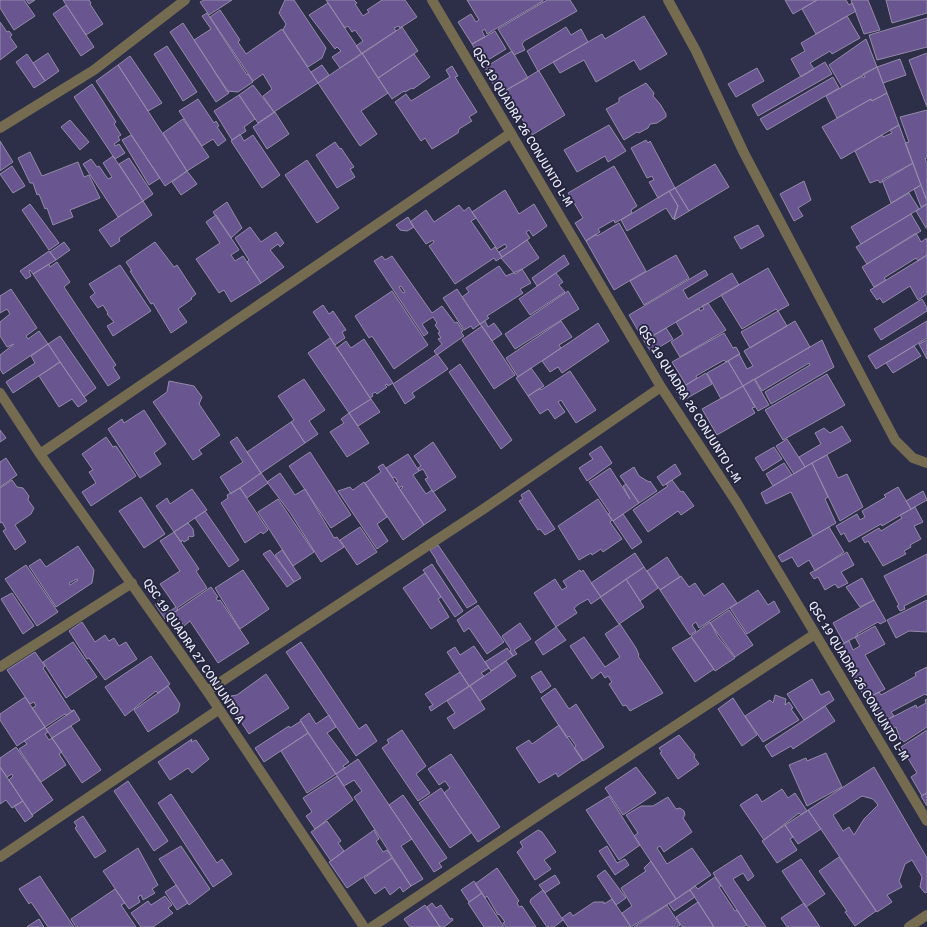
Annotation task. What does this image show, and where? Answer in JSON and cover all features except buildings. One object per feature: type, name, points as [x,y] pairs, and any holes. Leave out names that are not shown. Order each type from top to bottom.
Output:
[{"type":"street","points":[[0,128],[94,70],[185,0]]},
{"type":"street","name":"QSC 19 QUADRA 26 CONJUNTO L-M","points":[[432,0],[662,387],[737,503],[927,821]]},
{"type":"street","points":[[668,0],[696,50],[748,160],[895,440],[913,458],[927,463]]},
{"type":"street","points":[[40,454],[511,133]]},
{"type":"street","points":[[207,692],[485,508],[662,387]]},
{"type":"street","name":"QSC 19 QUADRA 27 CONJUNTO A","points":[[0,393],[40,454],[132,583],[207,692],[364,927]]},
{"type":"street","points":[[0,667],[132,583]]},
{"type":"street","points":[[372,927],[551,807],[815,634]]},
{"type":"street","points":[[0,857],[218,710]]},
{"type":"street","points":[[909,927],[927,915]]}]
